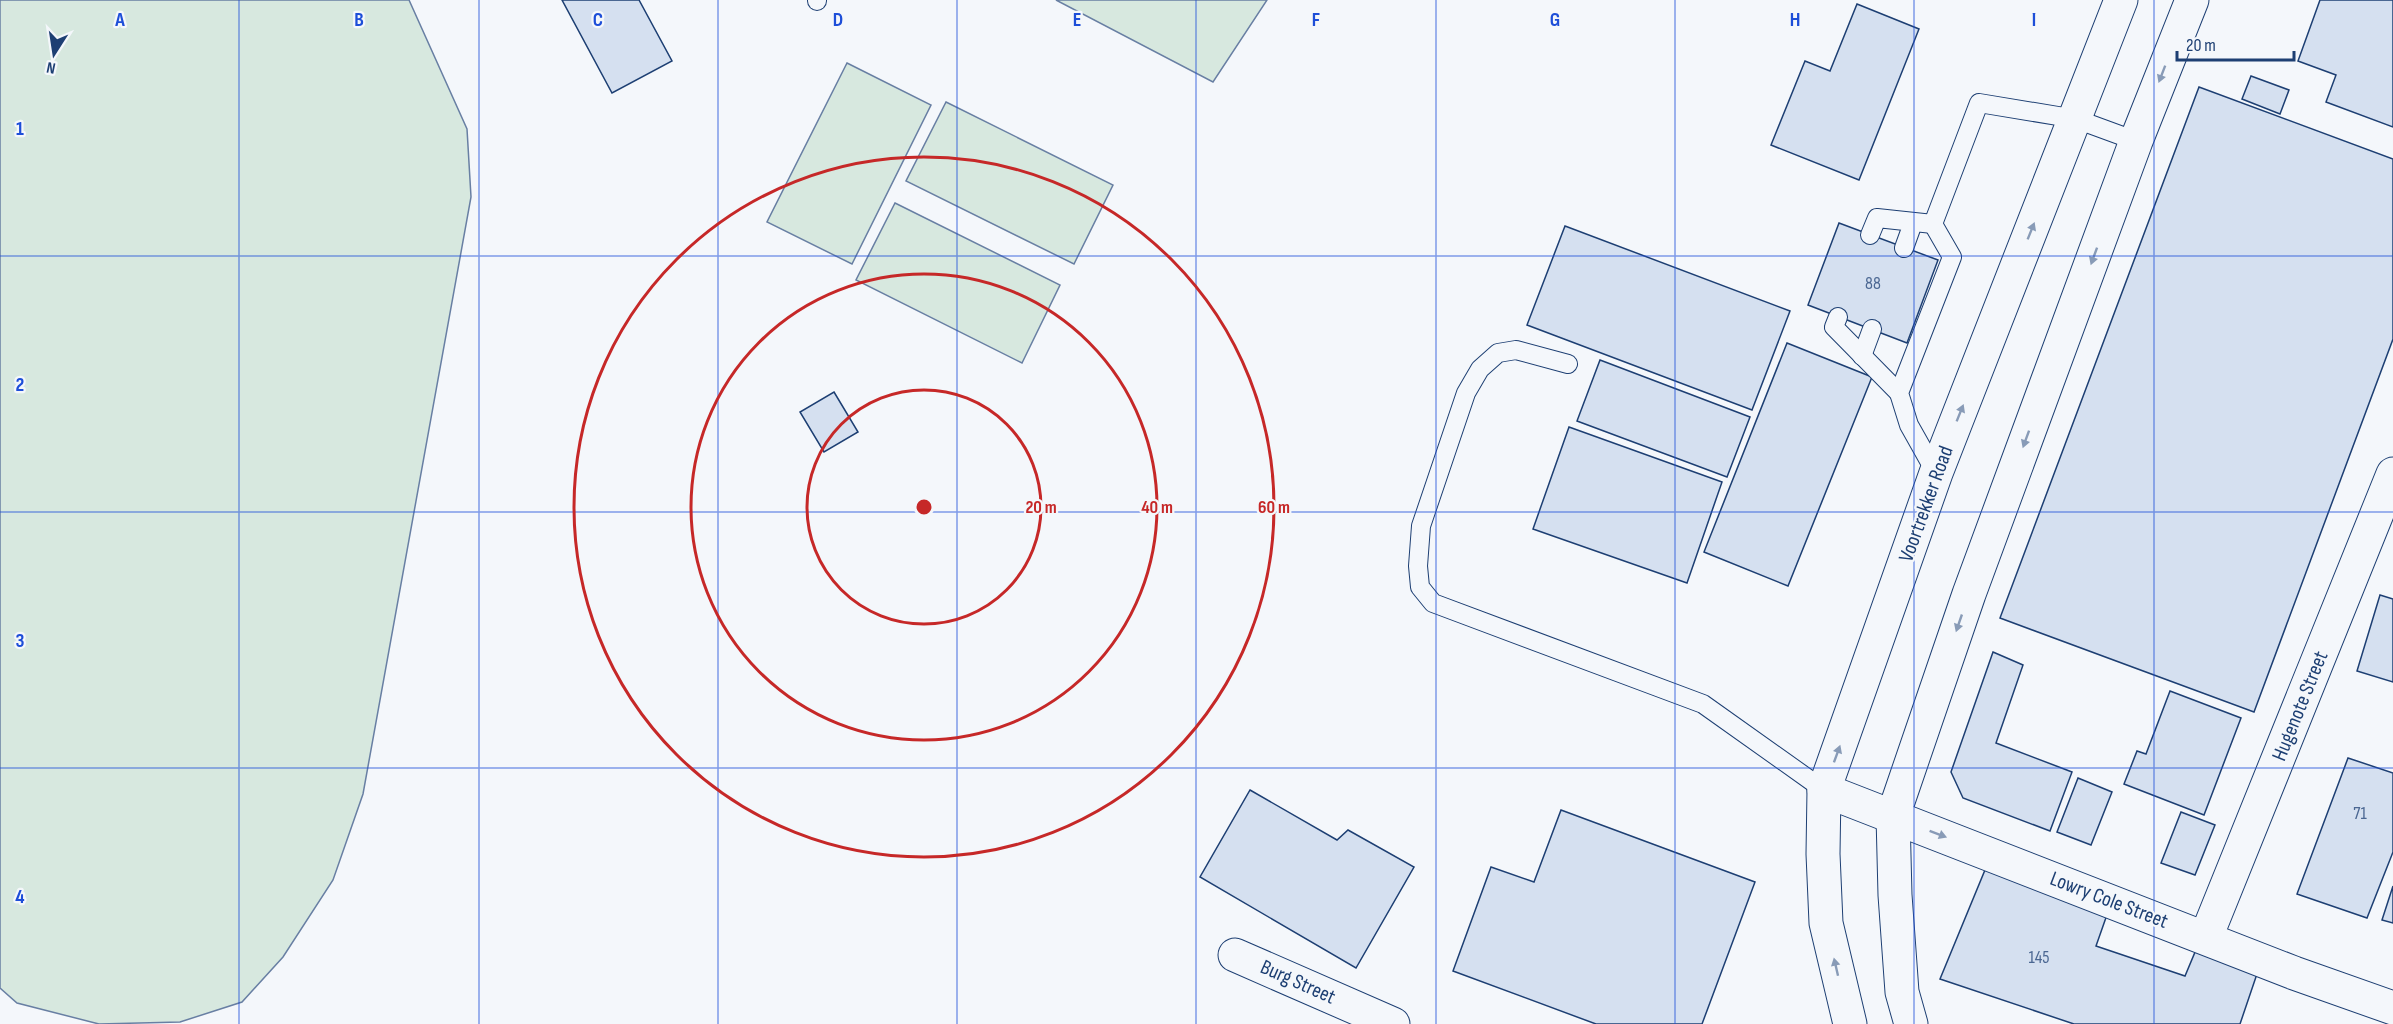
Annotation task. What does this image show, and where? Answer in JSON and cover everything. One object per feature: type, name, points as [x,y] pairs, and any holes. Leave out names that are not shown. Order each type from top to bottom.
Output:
[{"type":"main road","name":"Voortrekker Road","points":[[1850,1024],[1826,923],[1822,854],[1824,790],[1936,473],[2121,0]]},
{"type":"main road","points":[[1911,1024],[1902,992],[1895,895],[1893,816],[1969,594],[2136,141],[2192,0]]},
{"type":"main road","name":"Hugenote Street","points":[[2206,937],[2393,474]]},
{"type":"main road","name":"Lowry Cole Street","points":[[1824,790],[2294,973],[2393,1008]]},
{"type":"main road","name":"Burg Street","points":[[1235,955],[1393,1024]]},
{"type":"lane","points":[[1933,224],[1979,104],[2076,119],[2136,141]]},
{"type":"lane","points":[[1870,235],[1877,218],[1933,224]]},
{"type":"lane","points":[[1904,248],[1913,222]]},
{"type":"lane","points":[[1899,393],[1952,257],[1933,224]]},
{"type":"lane","points":[[1838,317],[1834,327],[1899,393],[1909,425],[1936,473]]},
{"type":"lane","points":[[1862,356],[1872,329]]},
{"type":"lane","points":[[1568,364],[1516,350],[1498,353],[1480,369],[1462,403],[1421,526],[1418,566],[1420,587],[1433,603],[1703,704],[1824,790]]},
{"type":"shaded area","points":[[0,0],[409,0],[467,129],[471,197],[363,794],[333,880],[283,957],[242,1002],[180,1022],[99,1024],[17,1003],[0,988]]},
{"type":"shaded area","points":[[1056,0],[1267,0],[1213,82]]},
{"type":"shaded area","points":[[847,63],[931,105],[852,264],[767,222]]},
{"type":"shaded area","points":[[946,102],[1113,185],[1074,264],[906,181]]},
{"type":"shaded area","points":[[895,203],[1060,285],[1022,363],[856,280]]},
{"type":"building","points":[[562,0],[639,0],[672,61],[612,93]]},
{"type":"building","points":[[2320,0],[2393,0],[2393,127],[2326,102],[2336,75],[2298,61]]},
{"type":"building","points":[[1857,4],[1919,29],[1859,180],[1771,145],[1805,61],[1830,71]]},
{"type":"building","points":[[2251,76],[2289,90],[2280,114],[2242,99]]},
{"type":"building","points":[[2199,87],[2393,159],[2393,339],[2254,712],[2000,618]]},
{"type":"building","points":[[1839,223],[1938,260],[1907,343],[1808,305]]},
{"type":"building","points":[[1565,226],[1790,311],[1752,410],[1527,325]]},
{"type":"building","points":[[1787,343],[1872,377],[1788,586],[1704,552]]},
{"type":"building","points":[[1600,360],[1750,417],[1727,477],[1577,421]]},
{"type":"building","points":[[834,392],[858,432],[824,452],[800,412]]},
{"type":"building","points":[[1569,427],[1722,482],[1687,583],[1533,529]]},
{"type":"building","points":[[2380,595],[2393,599],[2393,682],[2357,671]]},
{"type":"building","points":[[1993,652],[2023,665],[1996,743],[2072,772],[2050,831],[1963,798],[1951,772]]},
{"type":"building","points":[[2170,691],[2241,718],[2204,815],[2124,784],[2137,751],[2146,754]]},
{"type":"building","points":[[2348,758],[2393,773],[2393,852],[2367,918],[2297,894]]},
{"type":"building","points":[[2078,778],[2112,792],[2091,845],[2057,832]]},
{"type":"building","points":[[1250,790],[1337,840],[1348,830],[1414,867],[1356,968],[1200,877]]},
{"type":"building","points":[[1561,810],[1755,882],[1702,1024],[1596,1024],[1453,971],[1491,867],[1534,882]]},
{"type":"building","points":[[2181,812],[2215,825],[2195,875],[2161,863]]},
{"type":"building","points":[[1985,870],[2109,909],[2096,946],[2185,976],[2198,945],[2259,968],[2240,1024],[2074,1024],[1940,979]]},
{"type":"building","points":[[2393,886],[2393,923],[2382,920]]}]
